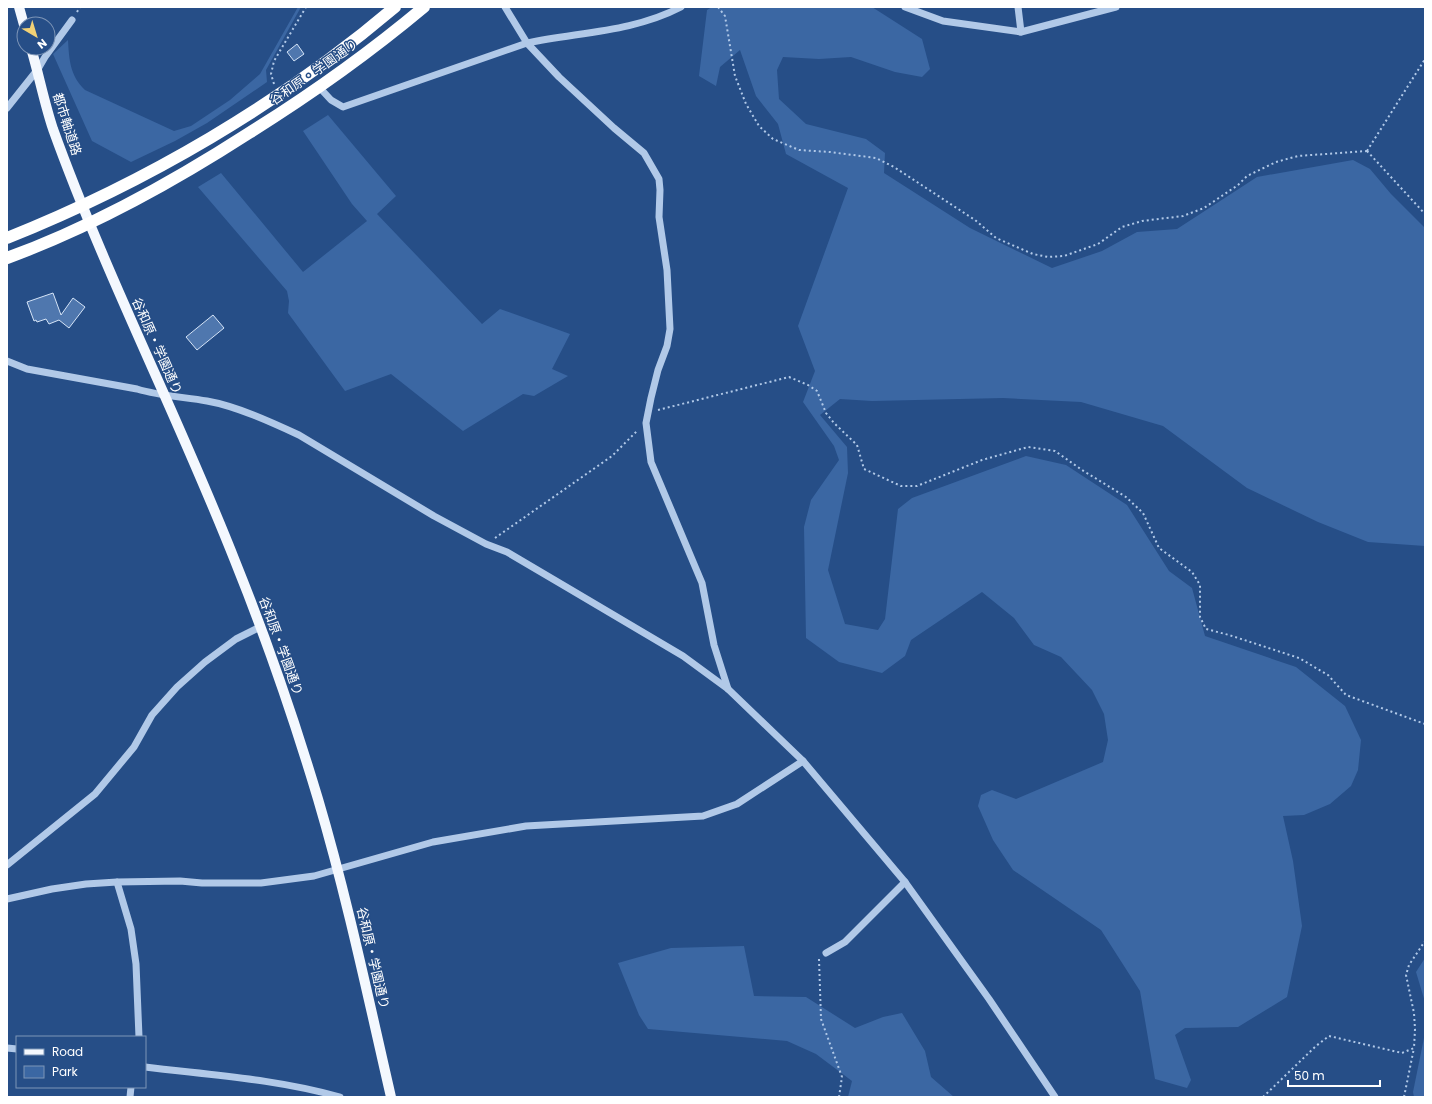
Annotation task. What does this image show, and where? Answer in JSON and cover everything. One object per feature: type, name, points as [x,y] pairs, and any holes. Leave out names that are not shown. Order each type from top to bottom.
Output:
[{"type":"highway","name":"谷和原・学園通り","points":[[83,205],[115,190],[206,140],[279,95],[352,42],[395,7]]},
{"type":"highway","name":"谷和原・学園通り","points":[[90,223],[216,155],[319,87],[424,7]]},
{"type":"highway","points":[[7,238],[83,205]]},
{"type":"highway","points":[[7,258],[28,251],[90,223]]},
{"type":"main road","name":"都市軸道路","points":[[34,56],[52,126],[83,205]]},
{"type":"main road","name":"谷和原・学園通り","points":[[83,205],[96,240],[220,523],[260,627],[295,726],[316,793],[359,954],[391,1097]]},
{"type":"street","points":[[505,7],[527,43],[559,77],[614,128],[644,153],[659,179],[659,217],[667,270],[670,329],[667,346],[658,370],[646,423],[651,462],[702,584],[714,645],[728,689]]},
{"type":"street","points":[[319,87],[331,100],[343,107],[527,43],[636,24],[672,12],[681,7]]},
{"type":"street","points":[[905,7],[943,22],[1021,32],[1116,7]]},
{"type":"street","points":[[1018,7],[1021,32]]},
{"type":"street","points":[[7,108],[38,69],[72,20]]},
{"type":"street","points":[[7,361],[27,369],[164,395],[208,401],[232,408],[299,434],[434,516],[486,544],[508,552],[683,656],[728,689],[803,761],[905,882],[989,999],[1055,1097]]},
{"type":"street","points":[[7,864],[95,794],[134,747],[152,715],[177,687],[205,662],[236,640],[260,627]]},
{"type":"street","points":[[7,900],[52,889],[86,884],[180,881],[202,883],[261,883],[314,876],[433,842],[526,826],[703,816],[737,804],[803,761]]},
{"type":"street","points":[[117,882],[131,929],[136,964],[139,1036]]},
{"type":"street","points":[[826,954],[845,942],[905,882]]},
{"type":"street","points":[[146,1067],[274,1083],[314,1090],[340,1097]]},
{"type":"path","points":[[279,95],[271,74],[274,61],[306,7]]},
{"type":"path","points":[[718,7],[725,16],[735,76],[746,104],[759,126],[773,139],[799,150],[830,152],[876,158],[894,167],[975,220],[996,238],[1033,254],[1048,257],[1064,256],[1098,244],[1122,227],[1142,221],[1183,216],[1204,208],[1247,176],[1283,160],[1310,154],[1367,151]]},
{"type":"path","points":[[1367,151],[1425,59]]},
{"type":"path","points":[[1367,151],[1425,214]]},
{"type":"path","points":[[648,412],[789,377],[808,385],[817,391],[826,413],[857,446],[864,469],[901,486],[917,486],[982,460],[1028,447],[1055,451],[1082,470],[1126,497],[1142,513],[1159,548],[1192,572],[1200,585],[1200,617],[1206,629],[1300,658],[1328,675],[1346,695],[1425,724]]},
{"type":"path","points":[[486,544],[612,456],[646,423]]},
{"type":"path","points":[[1404,1097],[1414,1048],[1415,1029],[1414,1013],[1406,975],[1409,965],[1425,941]]},
{"type":"path","points":[[826,954],[819,960],[821,1019],[842,1077],[839,1097]]},
{"type":"path","points":[[1263,1097],[1316,1046],[1329,1036],[1402,1053],[1414,1048]]},
{"type":"green space","points":[[298,7],[301,7],[266,70],[267,82],[207,123],[175,141],[131,162],[92,141],[54,56],[56,56],[56,51],[68,40],[73,73],[80,85],[85,90],[174,131],[191,126],[230,100],[260,74]]},
{"type":"green space","points":[[712,7],[872,7],[922,39],[930,69],[922,77],[895,72],[851,57],[819,59],[783,57],[777,70],[779,99],[806,124],[866,139],[885,153],[884,173],[970,228],[1052,268],[1102,251],[1137,232],[1177,229],[1257,177],[1353,160],[1370,169],[1391,194],[1425,228],[1425,546],[1368,542],[1318,522],[1247,488],[1163,426],[1081,402],[1003,398],[872,401],[840,399],[820,415],[847,447],[848,473],[828,570],[845,624],[878,630],[885,619],[898,509],[912,498],[1026,456],[1066,465],[1127,505],[1169,571],[1192,588],[1205,636],[1296,667],[1345,706],[1361,740],[1358,770],[1351,786],[1330,804],[1304,815],[1283,816],[1293,861],[1302,926],[1287,997],[1238,1027],[1185,1028],[1175,1035],[1191,1080],[1187,1088],[1155,1079],[1140,991],[1101,930],[1013,870],[993,840],[978,806],[981,795],[992,790],[1016,799],[1103,762],[1108,740],[1104,714],[1092,690],[1061,657],[1034,645],[1014,618],[982,592],[911,640],[905,656],[882,673],[839,662],[806,638],[804,527],[811,500],[839,460],[834,446],[803,402],[815,371],[798,326],[848,188],[786,154],[778,124],[756,96],[740,50],[720,67],[716,86],[699,76],[707,10]]},
{"type":"green space","points":[[328,115],[396,196],[377,214],[482,324],[500,309],[570,334],[552,369],[568,376],[534,396],[523,394],[463,431],[391,374],[345,391],[288,313],[289,301],[287,291],[198,187],[221,173],[303,272],[367,221],[352,204],[303,131]]},
{"type":"green space","points":[[744,946],[754,996],[806,997],[855,1028],[883,1017],[902,1013],[925,1051],[931,1077],[954,1097],[848,1097],[852,1081],[816,1054],[787,1041],[648,1029],[639,1015],[618,963],[671,948]]},
{"type":"green space","points":[[1425,958],[1425,1002],[1416,972]]},
{"type":"green space","points":[[1425,1033],[1425,1097],[1414,1097],[1413,1092]]},
{"type":"building","points":[[297,44],[304,54],[294,61],[287,52]]},
{"type":"building","points":[[53,293],[61,315],[73,298],[85,307],[69,328],[59,320],[49,324],[46,319],[37,322],[36,320],[34,321],[27,302]]},
{"type":"building","points":[[213,315],[224,328],[197,350],[186,337]]}]
